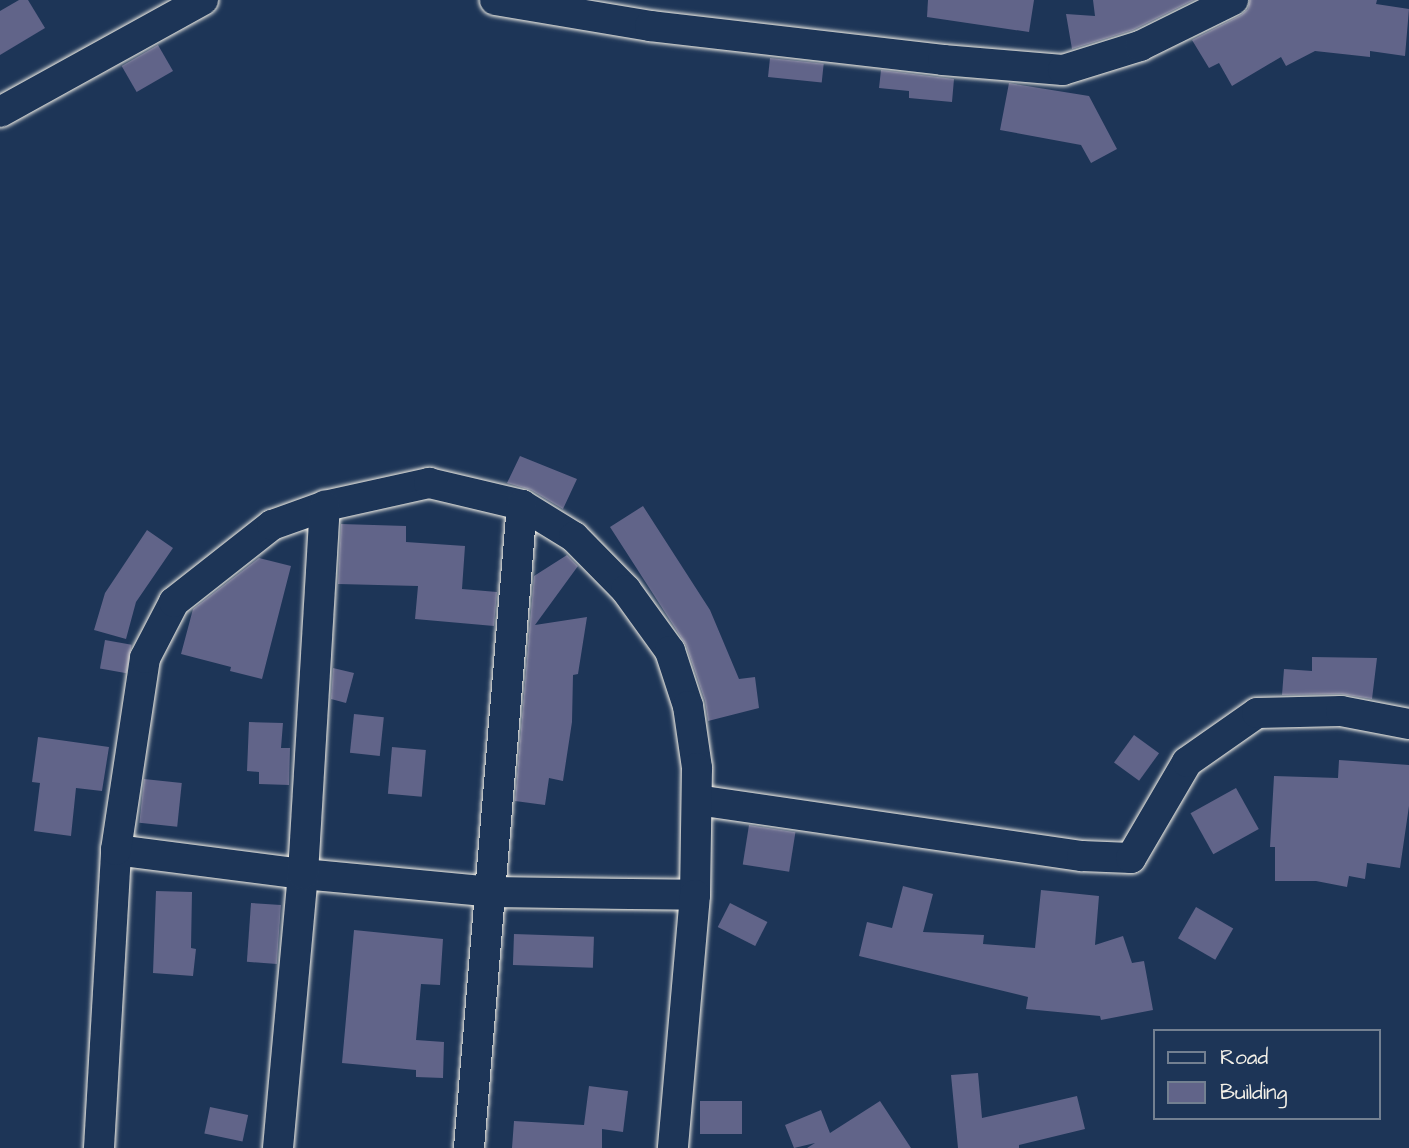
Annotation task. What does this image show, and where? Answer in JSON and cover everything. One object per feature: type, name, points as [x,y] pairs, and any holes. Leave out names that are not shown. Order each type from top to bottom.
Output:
[{"type":"street","points":[[0,112],[203,0]]},
{"type":"street","points":[[495,0],[650,26],[943,60],[1062,70],[1140,46],[1233,0]]},
{"type":"street","points":[[99,1148],[116,850],[145,658],[174,602],[272,525],[325,506],[429,483],[522,505],[574,537],[626,590],[670,651],[688,706],[698,768],[695,895],[673,1148]]},
{"type":"street","points":[[469,1148],[522,505]]},
{"type":"street","points":[[278,1148],[303,874],[325,506]]},
{"type":"street","points":[[697,800],[1082,856],[1132,858],[1187,762],[1257,713],[1341,711],[1409,724]]},
{"type":"street","points":[[116,850],[303,874],[492,892],[695,895]]},
{"type":"building","points":[[19,0],[28,0],[45,28],[0,55],[0,11]]},
{"type":"building","points":[[928,0],[1034,0],[1029,32],[927,17]]},
{"type":"building","points":[[1093,0],[1194,0],[1133,30],[1072,49],[1066,14],[1095,16]]},
{"type":"building","points":[[1250,0],[1377,0],[1376,4],[1409,9],[1405,56],[1370,51],[1370,57],[1315,51],[1286,66],[1281,57],[1232,86],[1219,63],[1209,68],[1192,40],[1241,15],[1248,9]]},
{"type":"building","points":[[158,45],[173,71],[137,92],[122,66]]},
{"type":"building","points":[[770,58],[824,64],[822,83],[768,77]]},
{"type":"building","points":[[881,70],[954,79],[952,102],[909,98],[909,91],[879,88]]},
{"type":"building","points":[[1009,83],[1089,96],[1117,149],[1091,163],[1081,145],[1000,130]]},
{"type":"building","points":[[520,456],[577,479],[563,509],[531,490],[507,483]]},
{"type":"building","points":[[643,506],[710,610],[739,679],[755,677],[759,708],[708,721],[705,701],[686,645],[610,527]]},
{"type":"building","points":[[341,524],[406,526],[406,542],[465,546],[462,589],[497,592],[494,626],[415,619],[418,586],[338,584]]},
{"type":"building","points":[[147,530],[173,548],[136,602],[126,639],[94,630],[105,593]]},
{"type":"building","points":[[567,555],[578,566],[535,625],[587,617],[578,674],[573,675],[572,722],[563,781],[549,778],[545,805],[515,801],[534,576]]},
{"type":"building","points":[[259,558],[291,566],[262,679],[230,671],[231,667],[181,654],[193,609]]},
{"type":"building","points":[[105,640],[132,645],[127,673],[100,669]]},
{"type":"building","points":[[1312,657],[1377,658],[1372,699],[1341,694],[1282,695],[1284,669],[1312,671]]},
{"type":"building","points":[[333,668],[354,673],[346,703],[331,699]]},
{"type":"building","points":[[354,714],[384,717],[380,756],[350,753]]},
{"type":"building","points":[[249,722],[283,723],[281,748],[290,748],[289,785],[259,784],[259,772],[247,771]]},
{"type":"building","points":[[1134,735],[1159,753],[1139,781],[1114,763]]},
{"type":"building","points":[[38,737],[109,747],[102,791],[76,788],[71,836],[34,831],[40,783],[32,782]]},
{"type":"building","points":[[392,747],[426,750],[422,797],[388,794]]},
{"type":"building","points":[[1339,760],[1409,765],[1409,806],[1400,868],[1367,863],[1365,879],[1349,876],[1347,887],[1316,881],[1275,881],[1275,847],[1270,847],[1274,776],[1338,778]]},
{"type":"building","points":[[144,779],[182,783],[177,827],[139,823]]},
{"type":"building","points":[[1236,788],[1259,829],[1213,854],[1191,813]]},
{"type":"building","points":[[749,825],[795,832],[789,872],[743,865]]},
{"type":"building","points":[[903,886],[933,894],[923,932],[984,935],[983,944],[1035,948],[1041,890],[1099,896],[1095,945],[1123,936],[1132,963],[1144,961],[1153,1010],[1101,1020],[1100,1016],[1026,1009],[1028,997],[859,956],[867,922],[892,928]]},
{"type":"building","points":[[156,891],[192,892],[191,948],[196,949],[193,976],[153,973]]},
{"type":"building","points":[[251,903],[281,905],[277,964],[247,962]]},
{"type":"building","points":[[730,903],[767,922],[755,946],[718,927]]},
{"type":"building","points":[[1196,907],[1233,929],[1215,960],[1178,938]]},
{"type":"building","points":[[354,930],[443,939],[440,985],[421,984],[416,1040],[444,1042],[443,1078],[416,1077],[416,1070],[342,1063]]},
{"type":"building","points":[[514,934],[594,937],[593,968],[513,965]]},
{"type":"building","points":[[978,1073],[982,1118],[1077,1096],[1085,1129],[1019,1145],[1019,1148],[958,1148],[951,1075]]},
{"type":"building","points":[[589,1086],[628,1091],[623,1132],[602,1129],[602,1148],[512,1148],[514,1121],[584,1125]]},
{"type":"building","points":[[700,1101],[742,1101],[742,1134],[700,1134]]},
{"type":"building","points":[[880,1101],[911,1148],[807,1148],[815,1143],[794,1148],[785,1125],[821,1110],[830,1133]]},
{"type":"building","points":[[210,1107],[248,1115],[243,1142],[204,1133]]}]
